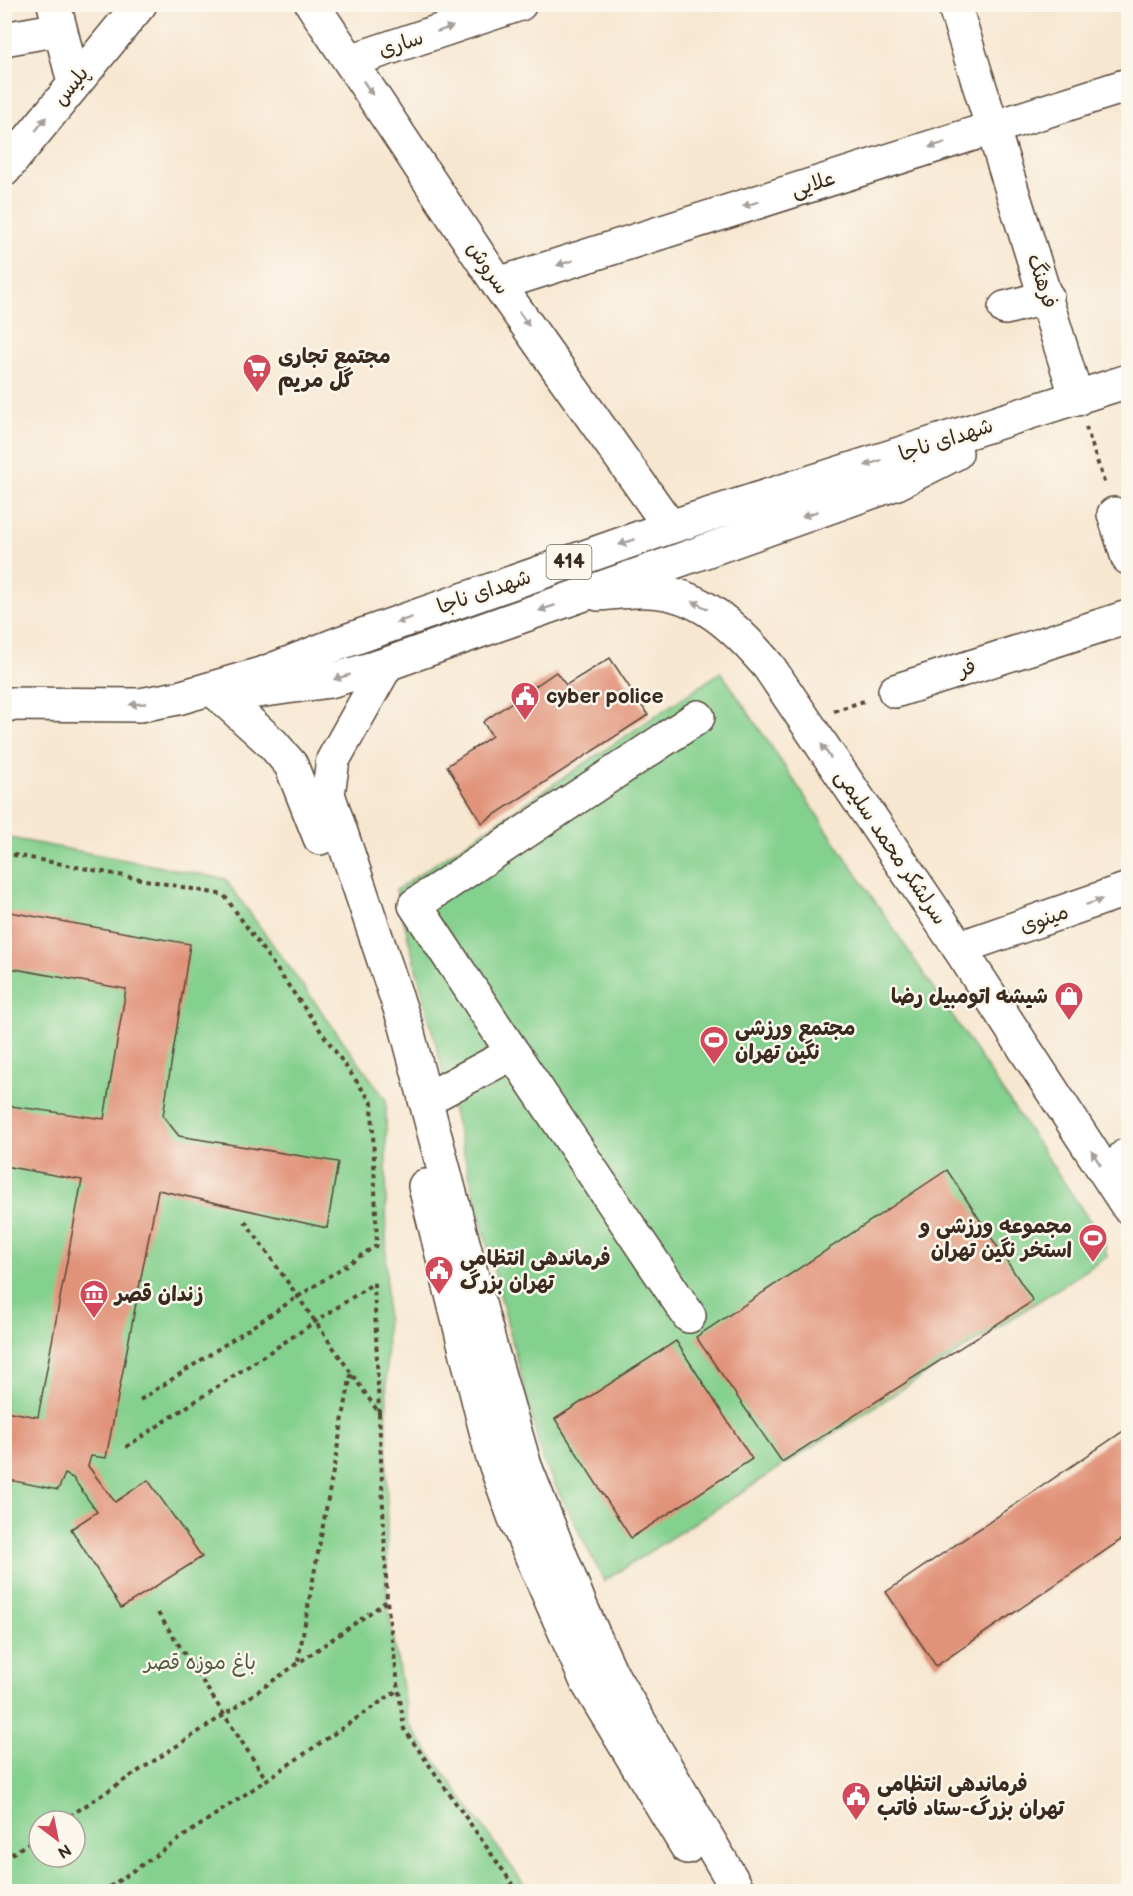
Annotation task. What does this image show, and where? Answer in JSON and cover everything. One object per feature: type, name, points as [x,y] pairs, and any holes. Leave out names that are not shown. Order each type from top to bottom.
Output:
[{"type":"street","name":"پلیس","points":[[4,170],[140,4]]},
{"type":"street","name":"سروش","points":[[312,4],[498,284],[670,527]]},
{"type":"street","name":"ساری","points":[[350,61],[520,4]]},
{"type":"street","name":"فرهنگ","points":[[954,4],[1077,399]]},
{"type":"street","points":[[4,39],[57,17],[74,82]]},
{"type":"street","name":"علایی","points":[[498,284],[1128,85]]},
{"type":"street","points":[[1005,308],[1047,297]]},
{"type":"street","name":"شهدای ناجا","points":[[4,704],[140,705],[178,698],[264,673],[340,643],[670,527],[1128,381]]},
{"type":"street","points":[[178,698],[330,681],[387,664],[897,483],[1034,412]]},
{"type":"street","points":[[1114,514],[1128,558]]},
{"type":"street","name":"سرلشکر محمد سلیمی","points":[[582,595],[649,591],[682,596],[703,606],[750,644],[959,948],[1128,1207]]},
{"type":"street","name":"فر","points":[[895,691],[1128,616]]},
{"type":"street","points":[[387,664],[333,760],[328,794],[406,1026],[525,1466],[577,1597],[611,1673],[739,1892]]},
{"type":"street","points":[[218,694],[273,744],[291,765],[307,800],[376,992],[492,1455],[514,1516],[587,1682],[714,1892]]},
{"type":"street","points":[[689,1316],[415,905],[698,717]]},
{"type":"street","name":"مینوی","points":[[959,948],[1128,890]]},
{"type":"street","points":[[425,1100],[513,1053]]},
{"type":"path","points":[[1077,399],[1114,514]]},
{"type":"path","points":[[805,721],[895,691]]},
{"type":"path","points":[[4,853],[224,895],[372,1103],[377,1245],[137,1402]]},
{"type":"path","points":[[245,1221],[379,1413]]},
{"type":"path","points":[[126,1447],[374,1283],[387,1601],[405,1730],[518,1892]]},
{"type":"path","points":[[298,1661],[351,1373]]},
{"type":"path","points":[[80,1809],[224,1715],[298,1661],[387,1601]]},
{"type":"path","points":[[158,1613],[266,1779]]},
{"type":"path","points":[[102,1892],[398,1690]]},
{"type":"path","points":[[4,1859],[27,1844]]},
{"type":"green space","name":"مجتمع ورزشی نگین تهران","points":[[721,672],[1104,1242],[1107,1257],[604,1581],[543,1461],[396,890]]},
{"type":"green space","name":"باغ موزه قصر","points":[[4,837],[225,879],[386,1100],[387,1601],[408,1723],[529,1891],[5,1891]]},
{"type":"building","points":[[610,658],[648,715],[482,823],[447,766],[492,736],[483,722],[556,672],[566,685]]},
{"type":"building","name":"زندان قصر","points":[[4,911],[190,944],[163,1116],[179,1136],[338,1162],[327,1228],[158,1190],[106,1458],[91,1456],[88,1466],[115,1502],[148,1480],[202,1557],[121,1608],[71,1529],[97,1512],[73,1478],[65,1474],[58,1490],[4,1479],[4,1411],[38,1417],[82,1180],[4,1166],[4,1105],[104,1119],[126,989],[4,967]]},
{"type":"building","points":[[947,1170],[1033,1301],[782,1462],[696,1337]]},
{"type":"building","points":[[676,1341],[752,1459],[631,1538],[555,1419]]},
{"type":"building","points":[[1128,1428],[1128,1535],[936,1666],[886,1592]]},
{"type":"place","name":"مجتمع تجاری گل مریم","points":[[257,394]]},
{"type":"place","name":"cyber police","points":[[525,722]]},
{"type":"place","name":"شیشه اتومبیل رضا","points":[[1069,1022]]},
{"type":"place","name":"مجتمع ورزشی نگین تهران","points":[[714,1066]]},
{"type":"place","name":"مجموعه ورزشی و استخر نگین تهران","points":[[1093,1264]]},
{"type":"place","name":"فرماندهی انتظامی تهران بزرگ","points":[[439,1296]]},
{"type":"place","name":"زندان قصر","points":[[94,1320]]},
{"type":"place","name":"فرماندهی انتظامی تهران بزرگ-ستاد فاتب","points":[[856,1822]]}]
